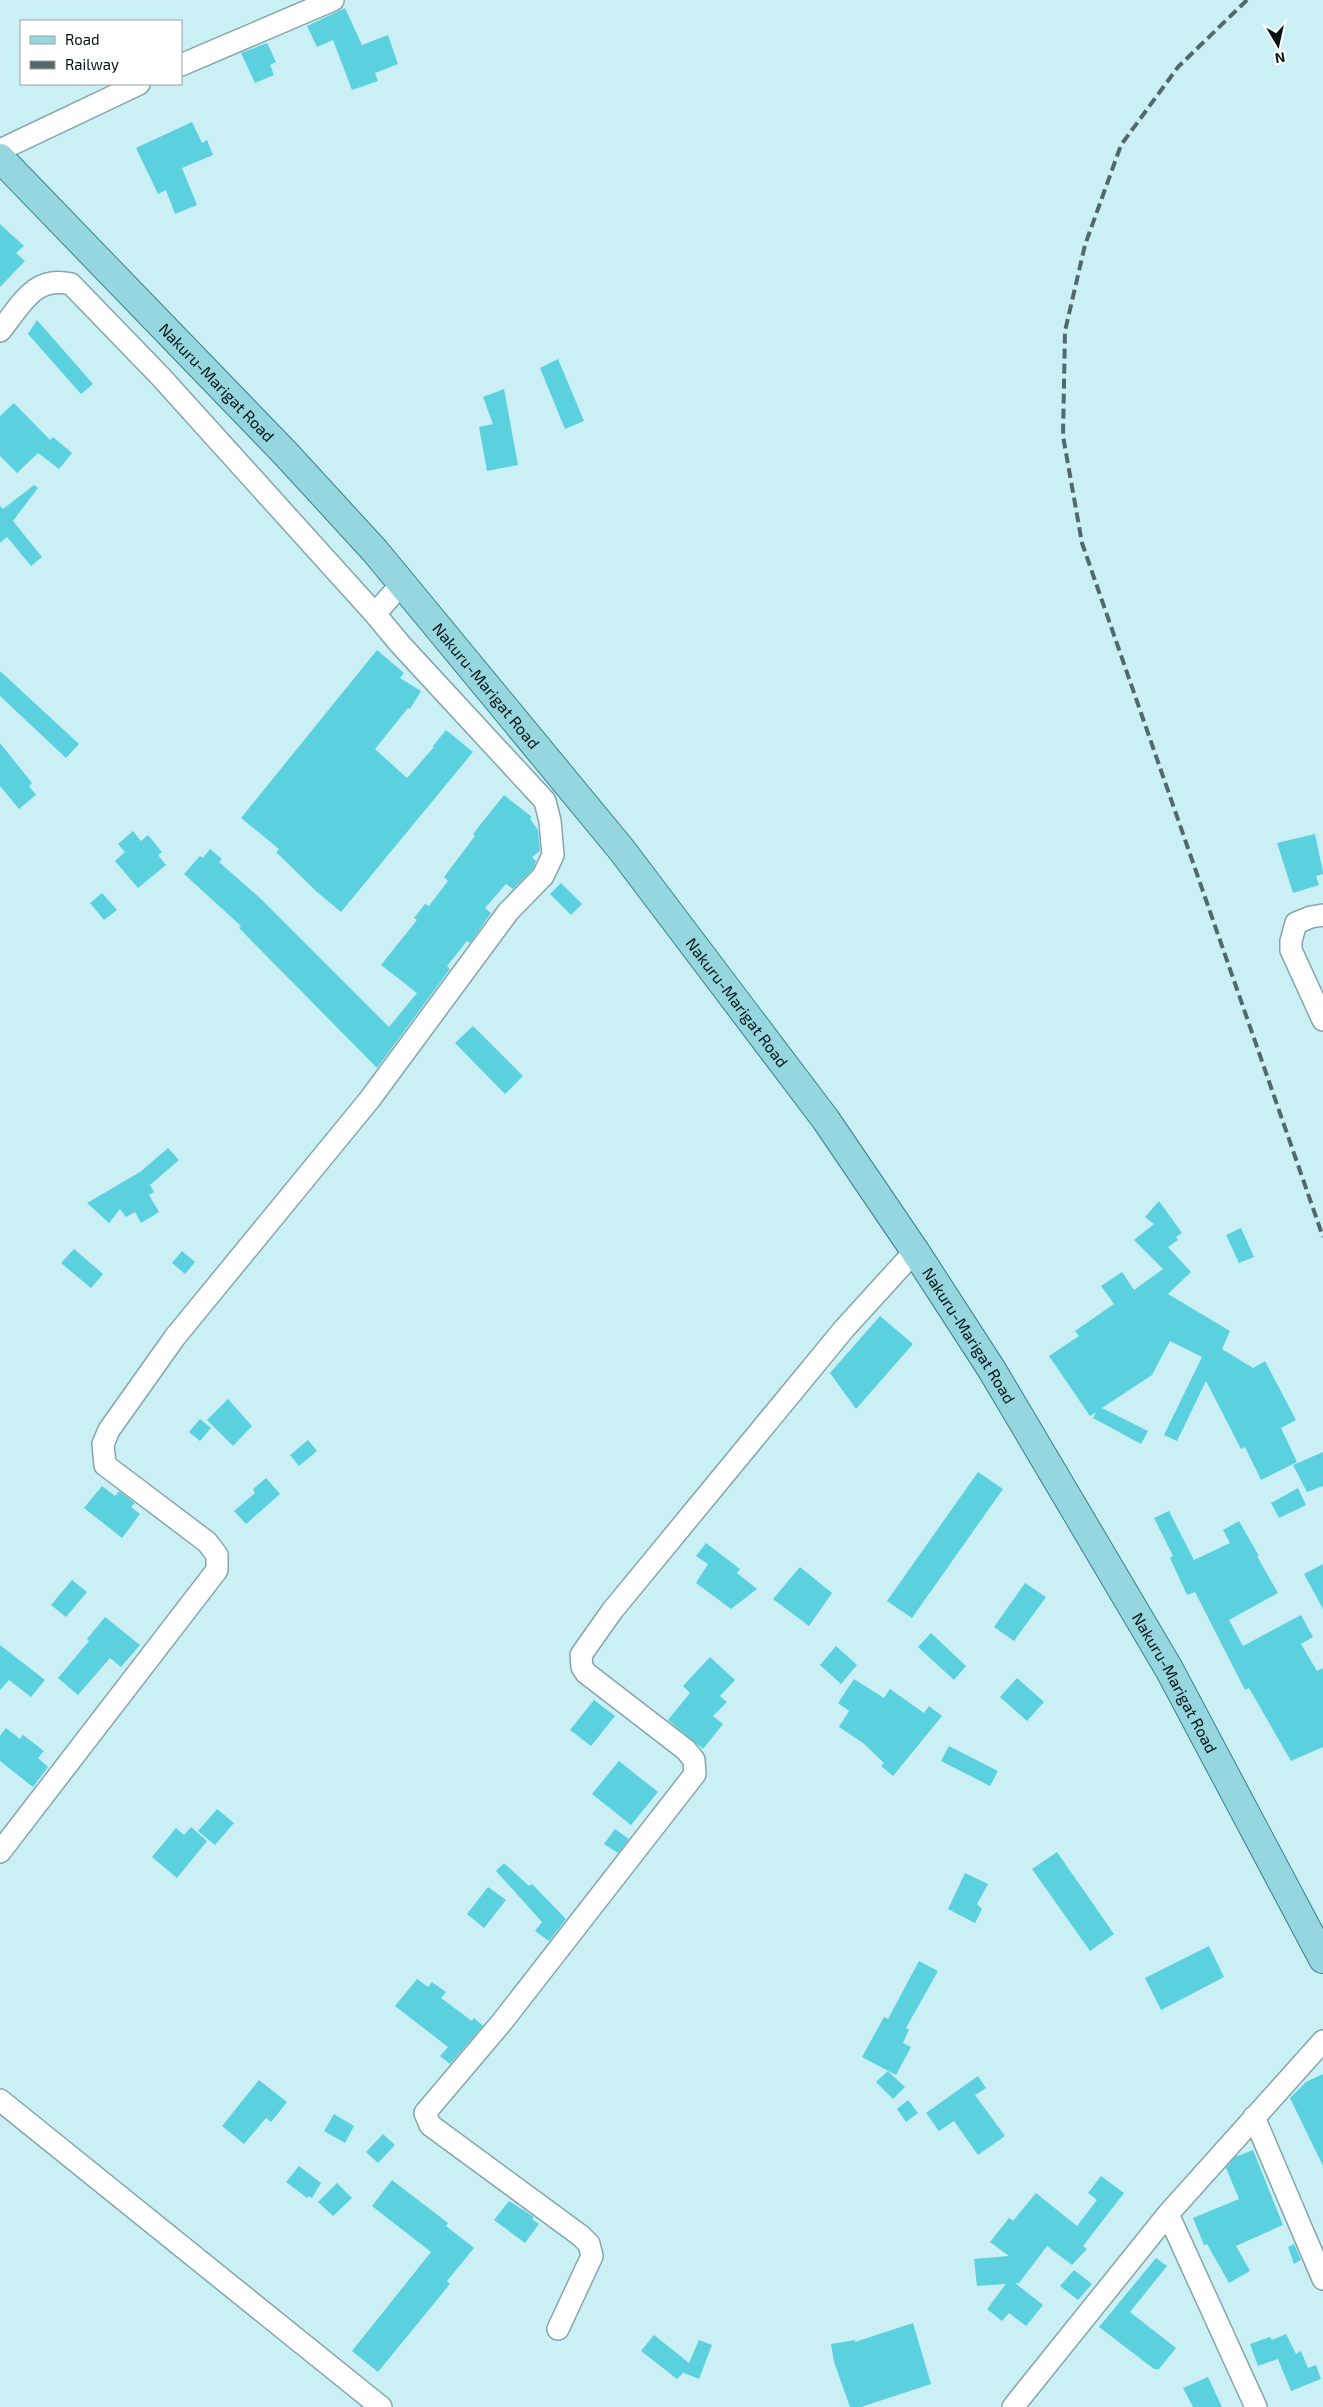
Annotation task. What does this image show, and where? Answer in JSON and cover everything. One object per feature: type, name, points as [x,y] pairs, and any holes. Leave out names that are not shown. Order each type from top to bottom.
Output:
[{"type":"main road","name":"Nakuru-Marigat Road","points":[[0,158],[286,454],[402,583],[621,849],[820,1112],[915,1251],[992,1370],[1170,1670],[1323,1959]]},
{"type":"street","points":[[182,65],[333,0]]},
{"type":"street","points":[[0,150],[137,85]]},
{"type":"street","points":[[0,331],[34,289],[45,283],[58,281],[71,284],[162,377],[407,651],[545,801],[550,821],[553,855],[542,876],[508,912],[370,1099],[174,1337],[109,1430],[103,1444],[105,1465],[207,1542],[217,1555],[217,1570],[0,1852]]},
{"type":"street","points":[[375,614],[402,583]]},
{"type":"street","points":[[1323,915],[1310,917],[1296,923],[1291,941],[1292,950],[1323,1020]]},
{"type":"street","points":[[558,2329],[592,2256],[589,2244],[581,2236],[430,2125],[425,2113],[502,2022],[695,1774],[694,1760],[686,1750],[586,1674],[582,1667],[581,1655],[612,1611],[844,1329],[915,1251]]},
{"type":"street","points":[[1013,2407],[1168,2214],[1323,2041]]},
{"type":"street","points":[[0,2100],[381,2407]]},
{"type":"street","points":[[1254,2117],[1323,2279]]},
{"type":"street","points":[[1168,2214],[1256,2407]]},
{"type":"building","points":[[345,8],[362,45],[388,35],[398,64],[375,73],[378,81],[352,90],[333,40],[317,47],[307,26]]},
{"type":"building","points":[[267,43],[276,62],[270,65],[274,75],[255,83],[241,53]]},
{"type":"building","points":[[192,122],[202,143],[207,140],[213,155],[182,168],[197,205],[175,214],[166,190],[158,194],[136,148]]},
{"type":"building","points":[[0,224],[24,246],[16,253],[25,261],[0,287]]},
{"type":"building","points":[[37,320],[93,384],[81,394],[28,334]]},
{"type":"building","points":[[558,359],[584,421],[565,429],[540,368]]},
{"type":"building","points":[[504,389],[518,465],[487,471],[479,427],[493,424],[483,397]]},
{"type":"building","points":[[14,403],[50,440],[53,437],[72,453],[59,469],[38,453],[17,473],[0,456],[0,416]]},
{"type":"building","points":[[34,485],[38,488],[13,521],[42,557],[31,566],[7,537],[0,543],[0,506],[3,509]]},
{"type":"building","points":[[377,650],[404,673],[400,678],[421,691],[410,709],[408,708],[375,749],[407,778],[446,730],[473,752],[341,912],[317,892],[276,852],[279,849],[241,818]]},
{"type":"building","points":[[0,671],[79,744],[66,758],[0,696]]},
{"type":"building","points":[[0,743],[32,783],[29,786],[36,795],[19,809],[0,786]]},
{"type":"building","points":[[504,795],[532,817],[530,819],[538,830],[540,851],[532,857],[536,861],[533,869],[513,889],[506,884],[485,908],[491,913],[470,943],[467,941],[447,966],[450,969],[377,1068],[239,928],[241,926],[184,874],[200,856],[203,858],[210,849],[222,859],[219,862],[260,898],[389,1027],[417,993],[381,965],[417,920],[414,918],[425,904],[429,906],[448,881],[444,877],[475,836],[473,834]]},
{"type":"building","points":[[133,831],[141,841],[148,835],[162,852],[158,855],[166,865],[138,888],[115,861],[125,852],[118,844]]},
{"type":"building","points":[[1315,834],[1323,872],[1323,874],[1316,876],[1319,885],[1293,893],[1277,843]]},
{"type":"building","points":[[561,883],[582,904],[571,915],[550,894]]},
{"type":"building","points":[[102,893],[117,910],[104,920],[90,903]]},
{"type":"building","points":[[473,1026],[523,1076],[505,1094],[455,1043]]},
{"type":"building","points":[[168,1148],[179,1160],[150,1185],[154,1192],[149,1195],[159,1212],[141,1223],[135,1212],[126,1217],[120,1209],[109,1223],[87,1203],[140,1172]]},
{"type":"building","points":[[1159,1201],[1182,1233],[1176,1237],[1178,1240],[1168,1247],[1191,1272],[1168,1294],[1230,1331],[1222,1349],[1253,1368],[1265,1361],[1296,1420],[1281,1428],[1297,1462],[1261,1480],[1245,1447],[1241,1449],[1206,1381],[1177,1441],[1164,1435],[1202,1357],[1170,1341],[1152,1375],[1102,1408],[1148,1431],[1141,1444],[1093,1418],[1096,1412],[1090,1416],[1049,1356],[1079,1336],[1075,1331],[1114,1304],[1101,1286],[1122,1272],[1134,1290],[1163,1269],[1134,1240],[1154,1224],[1145,1217]]},
{"type":"building","points":[[1241,1228],[1254,1257],[1239,1263],[1226,1235]]},
{"type":"building","points":[[74,1249],[103,1274],[91,1288],[61,1263]]},
{"type":"building","points":[[182,1251],[195,1262],[185,1274],[172,1263]]},
{"type":"building","points":[[880,1316],[913,1344],[856,1409],[830,1373]]},
{"type":"building","points":[[228,1399],[252,1426],[233,1446],[207,1420]]},
{"type":"building","points":[[200,1419],[211,1428],[200,1441],[189,1432]]},
{"type":"building","points":[[308,1440],[317,1451],[299,1466],[290,1455]]},
{"type":"building","points":[[1323,1452],[1323,1486],[1307,1492],[1293,1465]]},
{"type":"building","points":[[978,1472],[1003,1489],[912,1618],[887,1601]]},
{"type":"building","points":[[266,1478],[280,1494],[246,1524],[234,1511],[255,1493],[253,1489]]},
{"type":"building","points":[[102,1486],[115,1496],[119,1491],[135,1503],[131,1507],[140,1514],[122,1538],[84,1508]]},
{"type":"building","points":[[1298,1488],[1306,1505],[1279,1518],[1271,1503]]},
{"type":"building","points":[[1169,1511],[1194,1560],[1230,1543],[1223,1530],[1239,1521],[1259,1556],[1257,1556],[1278,1593],[1229,1620],[1243,1646],[1301,1615],[1313,1637],[1301,1644],[1317,1671],[1323,1668],[1323,1747],[1291,1761],[1249,1688],[1245,1690],[1195,1592],[1187,1595],[1170,1558],[1173,1556],[1154,1518]]},
{"type":"building","points":[[706,1543],[740,1569],[737,1573],[757,1589],[731,1609],[696,1583],[708,1564],[696,1556]]},
{"type":"building","points":[[1323,1564],[1323,1609],[1304,1574]]},
{"type":"building","points":[[800,1567],[832,1593],[809,1626],[773,1599]]},
{"type":"building","points":[[72,1580],[87,1592],[66,1617],[51,1605]]},
{"type":"building","points":[[1025,1583],[1046,1597],[1014,1641],[994,1627]]},
{"type":"building","points":[[105,1617],[140,1645],[121,1667],[110,1658],[78,1695],[58,1678],[89,1641],[87,1639]]},
{"type":"building","points":[[931,1633],[966,1666],[954,1680],[918,1647]]},
{"type":"building","points":[[0,1645],[45,1680],[31,1697],[9,1680],[0,1690]]},
{"type":"building","points":[[836,1646],[857,1665],[841,1684],[820,1665]]},
{"type":"building","points":[[710,1657],[735,1680],[720,1696],[727,1702],[713,1716],[723,1724],[703,1749],[668,1720],[690,1693],[683,1686]]},
{"type":"building","points":[[1017,1678],[1044,1702],[1027,1721],[1000,1697]]},
{"type":"building","points":[[854,1679],[884,1698],[890,1689],[924,1713],[929,1706],[942,1716],[893,1776],[881,1766],[884,1763],[863,1743],[839,1727],[849,1711],[838,1703]]},
{"type":"building","points":[[594,1700],[615,1716],[591,1746],[570,1730]]},
{"type":"building","points":[[6,1728],[20,1739],[23,1735],[44,1751],[38,1758],[48,1767],[33,1787],[0,1761],[0,1736]]},
{"type":"building","points":[[949,1746],[998,1771],[990,1786],[941,1761]]},
{"type":"building","points":[[619,1761],[658,1792],[631,1825],[592,1794]]},
{"type":"building","points":[[217,1809],[234,1823],[215,1845],[198,1831]]},
{"type":"building","points":[[191,1827],[207,1841],[177,1878],[152,1857],[176,1828],[184,1835]]},
{"type":"building","points":[[615,1829],[629,1839],[618,1853],[604,1844]]},
{"type":"building","points":[[1057,1852],[1114,1934],[1090,1951],[1032,1869]]},
{"type":"building","points":[[504,1863],[529,1886],[532,1884],[566,1919],[549,1941],[535,1931],[542,1922],[496,1871]]},
{"type":"building","points":[[965,1873],[988,1884],[977,1904],[982,1909],[975,1923],[948,1909]]},
{"type":"building","points":[[488,1887],[506,1900],[484,1928],[467,1914]]},
{"type":"building","points":[[1209,1946],[1224,1977],[1161,2010],[1145,1978]]},
{"type":"building","points":[[919,1961],[938,1971],[906,2028],[909,2030],[903,2043],[911,2047],[896,2075],[862,2057],[884,2017],[888,2019]]},
{"type":"building","points":[[417,1979],[428,1987],[432,1982],[446,1992],[441,1998],[472,2021],[474,2018],[483,2026],[450,2064],[440,2056],[448,2047],[395,2006]]},
{"type":"building","points":[[888,2071],[905,2087],[893,2099],[876,2082]]},
{"type":"building","points":[[1323,2074],[1323,2166],[1290,2098],[1306,2082]]},
{"type":"building","points":[[978,2076],[986,2088],[975,2095],[1005,2136],[978,2155],[954,2121],[939,2131],[926,2113]]},
{"type":"building","points":[[259,2080],[287,2102],[271,2122],[266,2118],[244,2144],[222,2126]]},
{"type":"building","points":[[908,2100],[918,2113],[906,2122],[897,2109]]},
{"type":"building","points":[[334,2114],[354,2126],[345,2143],[324,2131]]},
{"type":"building","points":[[383,2134],[395,2145],[378,2163],[366,2152]]},
{"type":"building","points":[[1253,2150],[1283,2225],[1236,2246],[1250,2271],[1229,2283],[1207,2244],[1204,2245],[1193,2218],[1239,2199],[1226,2168],[1235,2157]]},
{"type":"building","points":[[299,2166],[321,2183],[312,2198],[309,2196],[307,2198],[286,2182]]},
{"type":"building","points":[[1101,2176],[1124,2193],[1083,2246],[1087,2249],[1072,2265],[1047,2246],[1019,2283],[1015,2283],[1043,2305],[1026,2326],[1009,2313],[1002,2321],[987,2309],[1006,2284],[977,2286],[974,2259],[1009,2256],[990,2242],[1009,2218],[1013,2221],[1036,2193],[1077,2226],[1097,2200],[1088,2193]]},
{"type":"building","points":[[392,2180],[448,2223],[446,2226],[474,2248],[447,2281],[450,2284],[378,2372],[352,2351],[431,2252],[372,2206]]},
{"type":"building","points":[[337,2183],[352,2198],[333,2216],[318,2202]]},
{"type":"building","points":[[509,2201],[534,2217],[532,2219],[539,2224],[525,2243],[494,2220]]},
{"type":"building","points":[[1294,2244],[1301,2260],[1294,2264],[1288,2247]]},
{"type":"building","points":[[1156,2258],[1167,2266],[1130,2312],[1176,2348],[1159,2369],[1154,2369],[1099,2327]]},
{"type":"building","points":[[1074,2270],[1092,2284],[1078,2300],[1060,2286]]},
{"type":"building","points":[[913,2323],[931,2384],[861,2407],[850,2407],[834,2362],[831,2344],[855,2340],[855,2342]]},
{"type":"building","points":[[1286,2334],[1296,2354],[1301,2351],[1308,2368],[1316,2365],[1321,2379],[1291,2391],[1278,2359],[1258,2366],[1250,2344],[1270,2337],[1272,2340]]},
{"type":"building","points":[[654,2335],[689,2363],[699,2340],[712,2345],[699,2379],[684,2373],[685,2371],[677,2379],[641,2351]]},
{"type":"building","points":[[1208,2377],[1222,2407],[1193,2407],[1183,2388]]},
{"type":"railway","points":[[1247,0],[1178,67],[1121,145],[1085,245],[1065,331],[1063,436],[1082,543],[1323,1237]]}]
